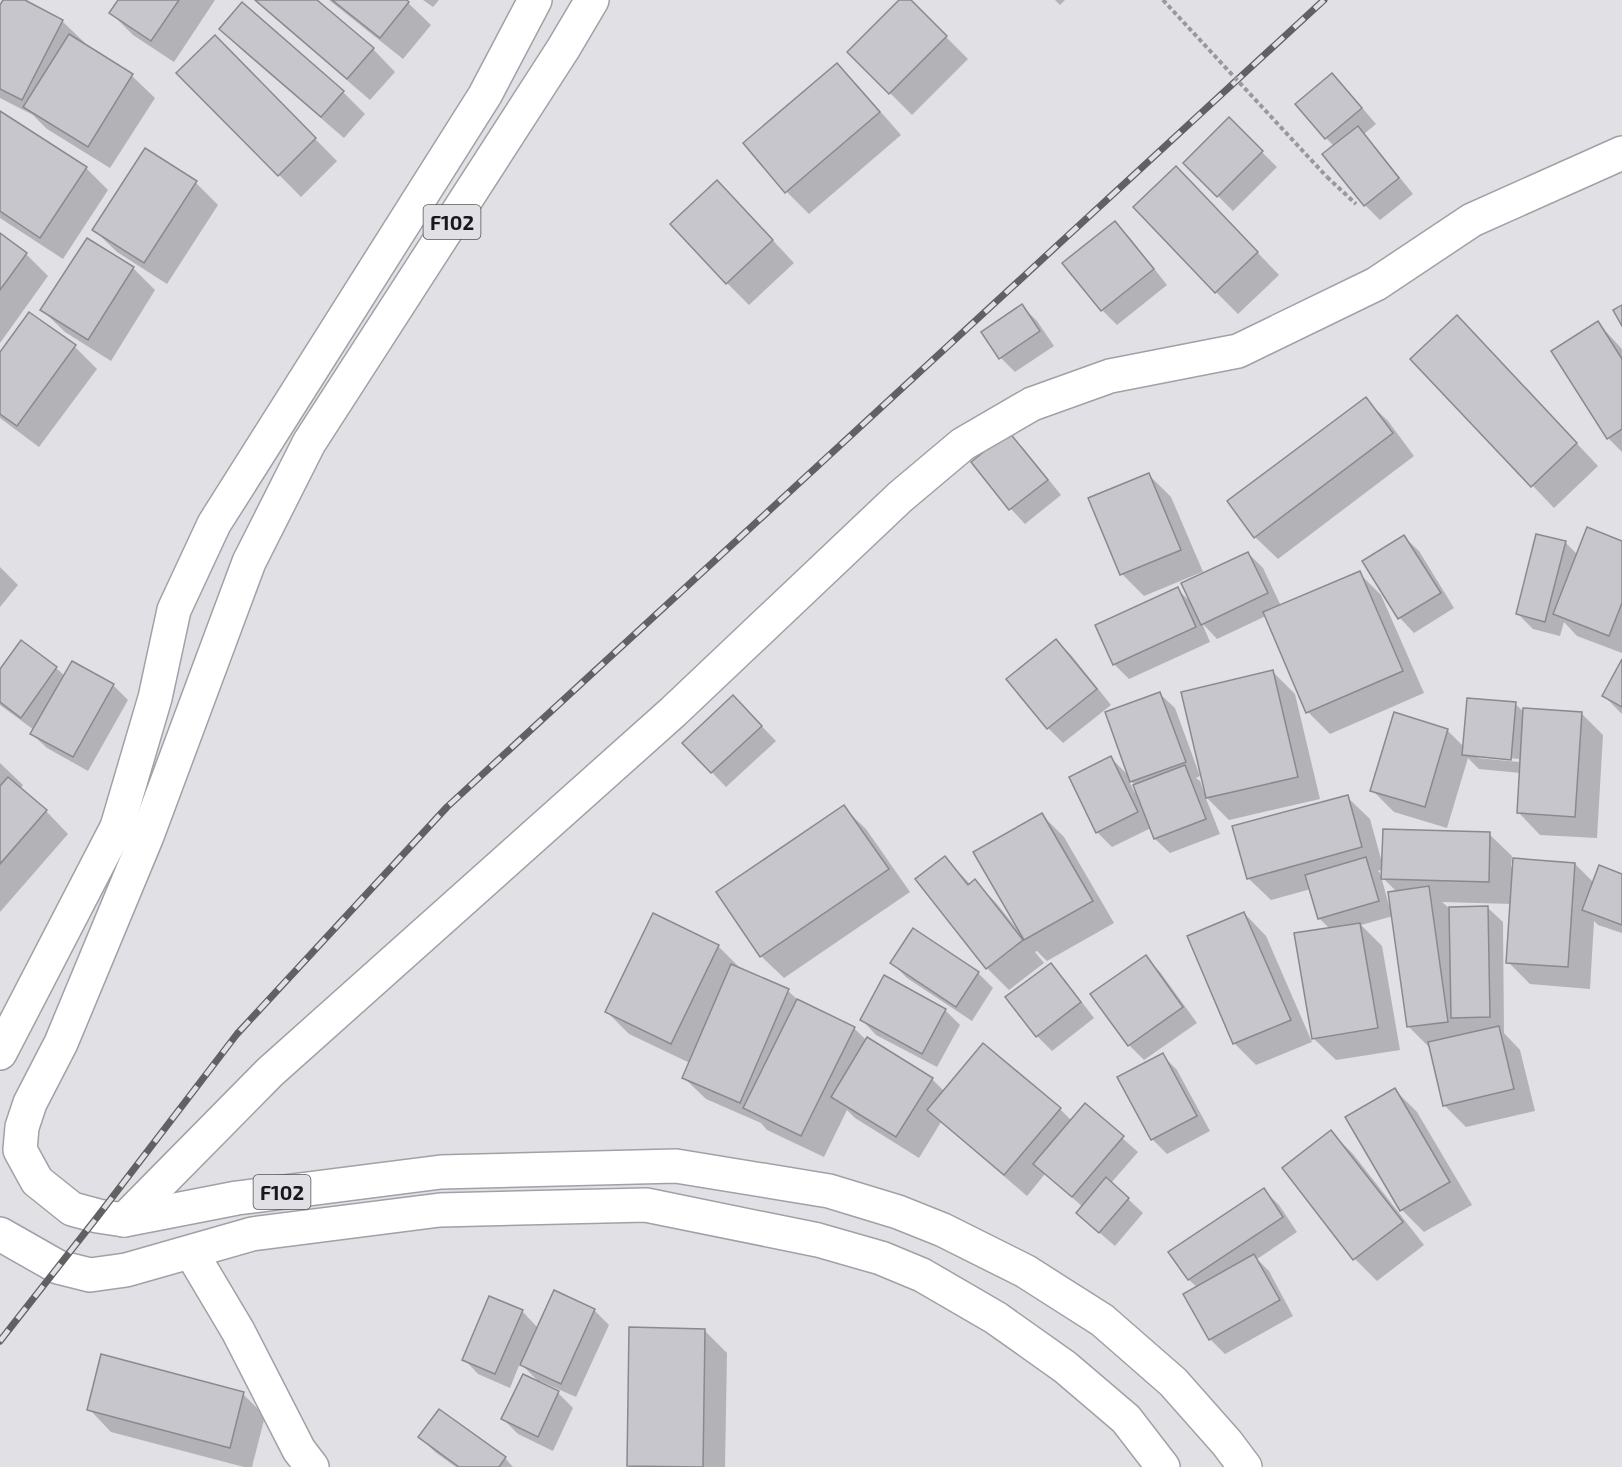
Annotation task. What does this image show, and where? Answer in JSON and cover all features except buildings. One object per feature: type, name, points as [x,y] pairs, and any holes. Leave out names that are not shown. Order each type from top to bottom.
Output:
[{"type":"main road","points":[[0,1053],[117,827],[155,698],[174,610],[214,524],[484,95],[535,0]]},
{"type":"main road","name":"F102","points":[[592,0],[563,49],[304,453],[249,562],[147,836],[61,1043],[30,1103],[22,1128],[20,1150],[36,1181],[72,1209],[124,1220],[237,1198],[441,1172],[676,1166],[830,1191],[898,1212],[943,1230],[1025,1271],[1102,1320],[1173,1382],[1245,1467]]},
{"type":"main road","points":[[124,1220],[270,1072],[673,712],[900,497],[963,444],[1032,404],[1110,376],[1239,351],[1376,284],[1472,220],[1622,153]]},
{"type":"main road","name":"F102","points":[[0,1234],[58,1267],[90,1275],[126,1270],[252,1234],[440,1210],[646,1205],[818,1239],[881,1258],[922,1275],[996,1318],[1065,1367],[1126,1419],[1163,1467]]},
{"type":"main road","points":[[191,1252],[238,1331],[300,1461]]},
{"type":"path","points":[[1163,0],[1327,177],[1356,204]]},
{"type":"railway","points":[[0,1341],[237,1034],[447,807],[1324,0]]}]
